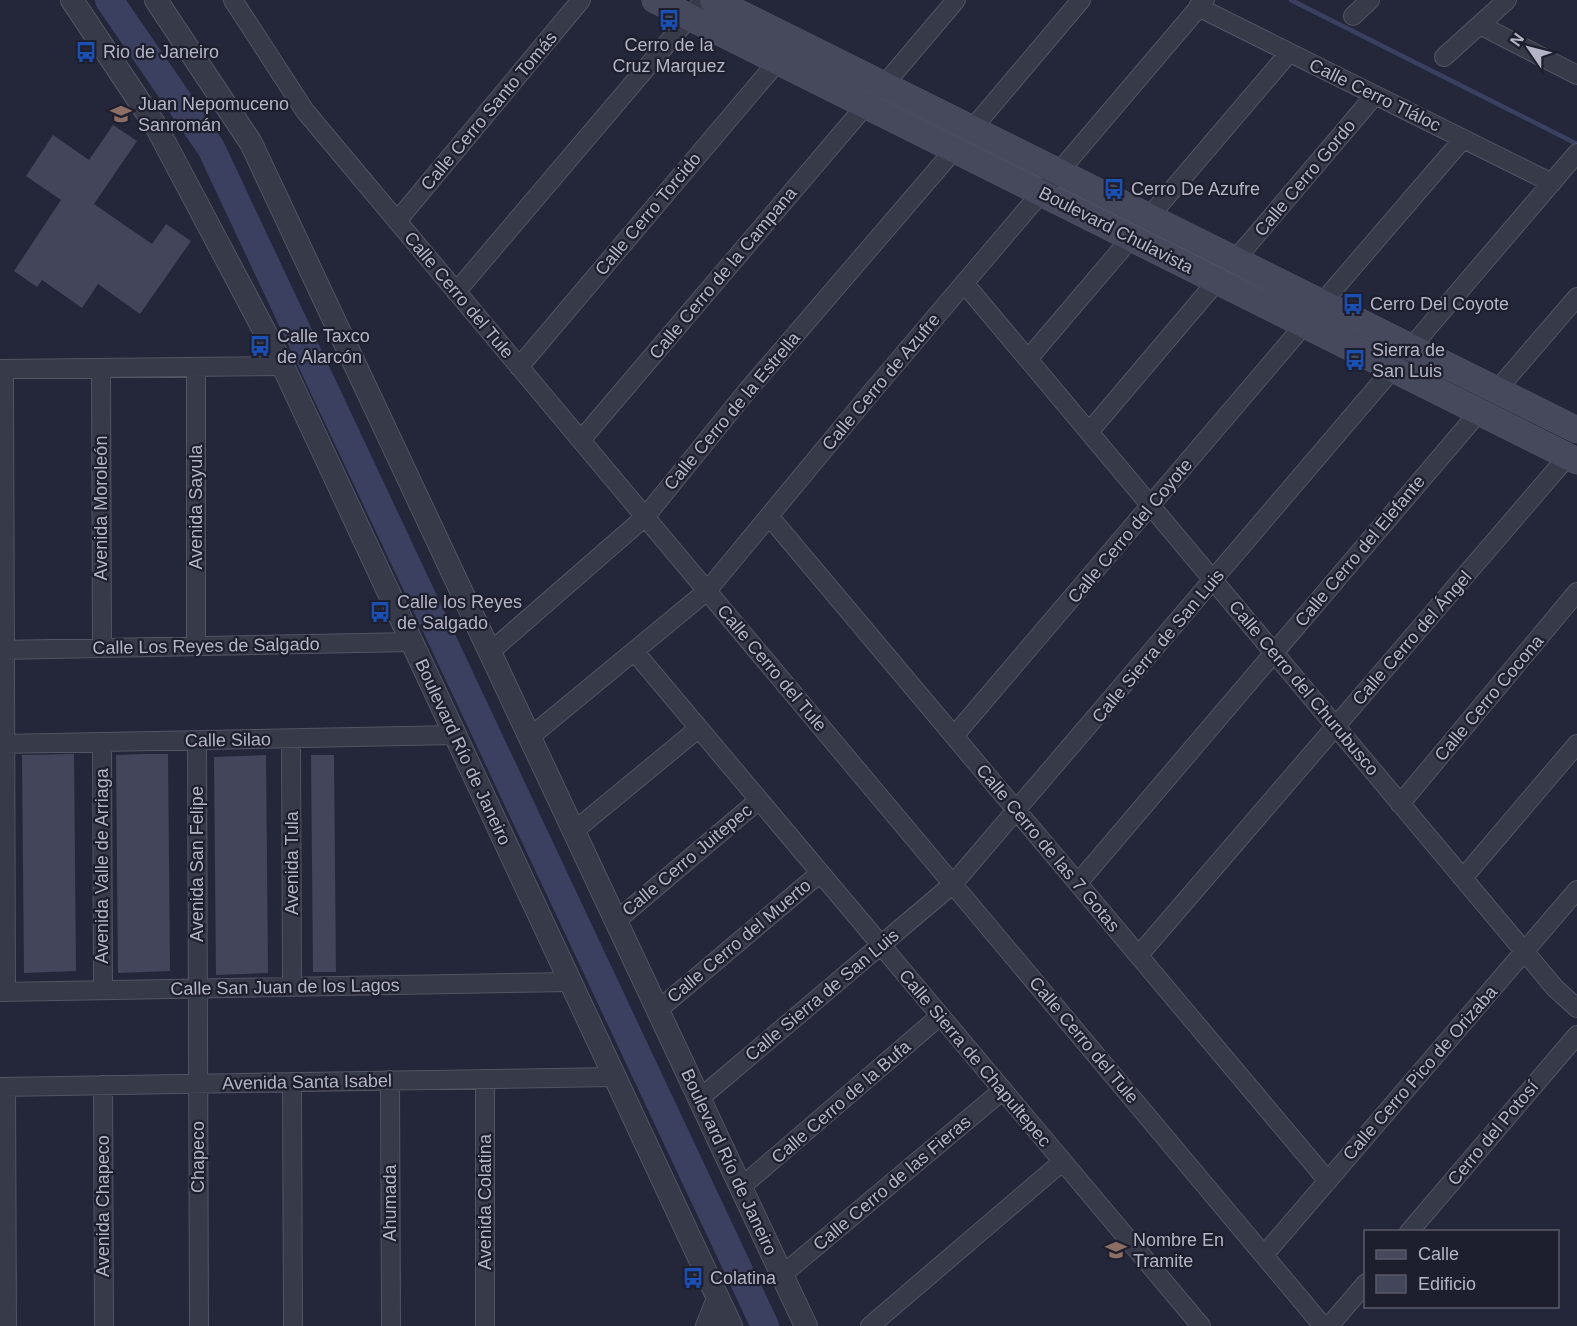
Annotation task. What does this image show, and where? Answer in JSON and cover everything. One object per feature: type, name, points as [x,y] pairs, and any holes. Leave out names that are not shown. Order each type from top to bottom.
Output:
[{"type":"main road","name":"Boulevard Chulavista","points":[[655,0],[697,9],[778,61],[1573,458]]},
{"type":"main road","name":"Boulevard Chulavista","points":[[713,0],[1577,430]]},
{"type":"street","name":"Boulevard Río de Janeiro","points":[[72,0],[157,128],[283,366],[731,1326]]},
{"type":"street","name":"Boulevard Río de Janeiro","points":[[156,0],[251,143],[806,1326]]},
{"type":"street","name":"Calle Cerro del Tule","points":[[233,0],[305,111],[1323,1326]]},
{"type":"street","name":"Calle Cerro Santo Tomás","points":[[397,221],[581,0]]},
{"type":"street","points":[[884,85],[956,0]]},
{"type":"street","points":[[972,129],[1081,0]]},
{"type":"street","points":[[1353,16],[1370,0]]},
{"type":"street","points":[[1444,57],[1507,0]]},
{"type":"street","name":"Calle Cerro Tláloc","points":[[1202,4],[1289,52],[1552,183]]},
{"type":"street","name":"Calle Cerro de Azufre","points":[[530,737],[707,591],[964,283],[1202,4]]},
{"type":"street","points":[[456,292],[697,9]]},
{"type":"street","points":[[1479,25],[1577,75]]},
{"type":"street","points":[[1149,217],[1289,52]]},
{"type":"street","name":"Calle Cerro Torcido","points":[[519,367],[778,61]]},
{"type":"street","name":"Calle Cerro Gordo","points":[[1235,260],[1375,95]]},
{"type":"street","name":"Calle Cerro de la Campana","points":[[580,440],[866,105]]},
{"type":"street","points":[[1322,303],[1463,139]]},
{"type":"street","name":"Calle Cerro de la Estrella","points":[[490,652],[645,517],[747,391],[954,150]]},
{"type":"street","name":"Calle Sierra de San Luis","points":[[699,1099],[953,884],[1577,153]]},
{"type":"street","points":[[1028,359],[1131,238]]},
{"type":"street","points":[[1089,432],[1217,281]]},
{"type":"street","name":"Calle Cerro del Churubusco","points":[[964,283],[1524,952],[1555,988],[1577,1008]]},
{"type":"street","points":[[1497,390],[1577,297]]},
{"type":"street","name":"Calle Cerro del Coyote","points":[[954,736],[1304,325]]},
{"type":"street","points":[[3,992],[2,369],[283,366]]},
{"type":"street","name":"Avenida Sayula","points":[[196,367],[196,646]]},
{"type":"street","name":"Avenida Moroleón","points":[[101,368],[102,648]]},
{"type":"street","name":"Calle Cerro del Elefante","points":[[1078,883],[1479,412]]},
{"type":"street","name":"Calle Cerro del Ángel","points":[[1139,956],[1336,727],[1573,458]]},
{"type":"street","name":"Calle Cerro de las 7 Gotas","points":[[769,516],[1328,1180]]},
{"type":"street","name":"Calle Cerro Cocona","points":[[1400,804],[1577,592]]},
{"type":"street","name":"Calle Los Reyes de Salgado","points":[[2,650],[412,642]]},
{"type":"street","name":"Calle Sierra de Chapultepec","points":[[634,651],[1201,1326]]},
{"type":"street","points":[[574,831],[699,728]]},
{"type":"street","name":"Calle Silao","points":[[3,744],[456,735]]},
{"type":"street","name":"Avenida Tula","points":[[291,739],[292,987]]},
{"type":"street","name":"Avenida San Felipe","points":[[197,741],[197,988]]},
{"type":"street","name":"Avenida Valle de Arriaga","points":[[102,742],[102,990]]},
{"type":"street","points":[[1463,878],[1577,744]]},
{"type":"street","name":"Calle Cerro Juitepec","points":[[616,921],[759,800]]},
{"type":"street","name":"Calle Cerro del Muerto","points":[[658,1010],[820,873]]},
{"type":"street","name":"Calle Cerro Pico de Orizaba","points":[[1264,1255],[1577,890]]},
{"type":"street","name":"Calle San Juan de los Lagos","points":[[3,992],[571,982]]},
{"type":"street","name":"Chapeco","points":[[197,988],[199,1326]]},
{"type":"street","name":"Calle Cerro de la Bufa","points":[[741,1187],[940,1016]]},
{"type":"street","name":"Cerro del Potosí","points":[[1411,1230],[1577,1035]]},
{"type":"street","name":"Avenida Santa Isabel","points":[[3,1087],[614,1077]]},
{"type":"street","name":"Avenida Colatina","points":[[485,1079],[485,1326]]},
{"type":"street","name":"Ahumada","points":[[390,1080],[391,1326]]},
{"type":"street","points":[[292,1082],[293,1326]]},
{"type":"street","name":"Avenida Chapeco","points":[[103,1085],[104,1326]]},
{"type":"street","points":[[3,1087],[7,1326]]},
{"type":"street","name":"Calle Cerro de las Fieras","points":[[782,1275],[1003,1090]]},
{"type":"street","points":[[870,1326],[1062,1162]]},
{"type":"street","points":[[1329,1326],[1364,1284]]},
{"type":"street","points":[[707,1326],[718,1299]]},
{"type":"building","points":[[113,125],[137,141],[94,204],[152,244],[166,224],[191,241],[140,314],[98,284],[82,308],[42,280],[37,287],[14,271],[61,200],[26,176],[53,135],[89,160]]},
{"type":"building","points":[[74,754],[76,971],[24,973],[22,755]]},
{"type":"building","points":[[168,754],[170,971],[118,973],[116,755]]},
{"type":"building","points":[[266,755],[268,973],[216,975],[214,757]]},
{"type":"building","points":[[311,755],[334,755],[336,972],[313,972]]},
{"type":"waterway","points":[[109,0],[211,148],[765,1326]]},
{"type":"waterway","points":[[1291,0],[1577,144]]},
{"type":"place","name":"Cerro de la Cruz Marquez","points":[[669,20]]},
{"type":"place","name":"Rio de Janeiro","points":[[86,52]]},
{"type":"place","name":"Juan Nepomuceno Sanromán","points":[[121,114]]},
{"type":"place","name":"Cerro De Azufre","points":[[1114,189]]},
{"type":"place","name":"Cerro Del Coyote","points":[[1353,304]]},
{"type":"place","name":"Calle Taxco de Alarcón","points":[[260,346]]},
{"type":"place","name":"Sierra de San Luis","points":[[1355,360]]},
{"type":"place","name":"Calle los Reyes de Salgado","points":[[380,612]]},
{"type":"place","name":"Nombre En Tramite","points":[[1116,1250]]},
{"type":"place","name":"Colatina","points":[[693,1278]]}]
